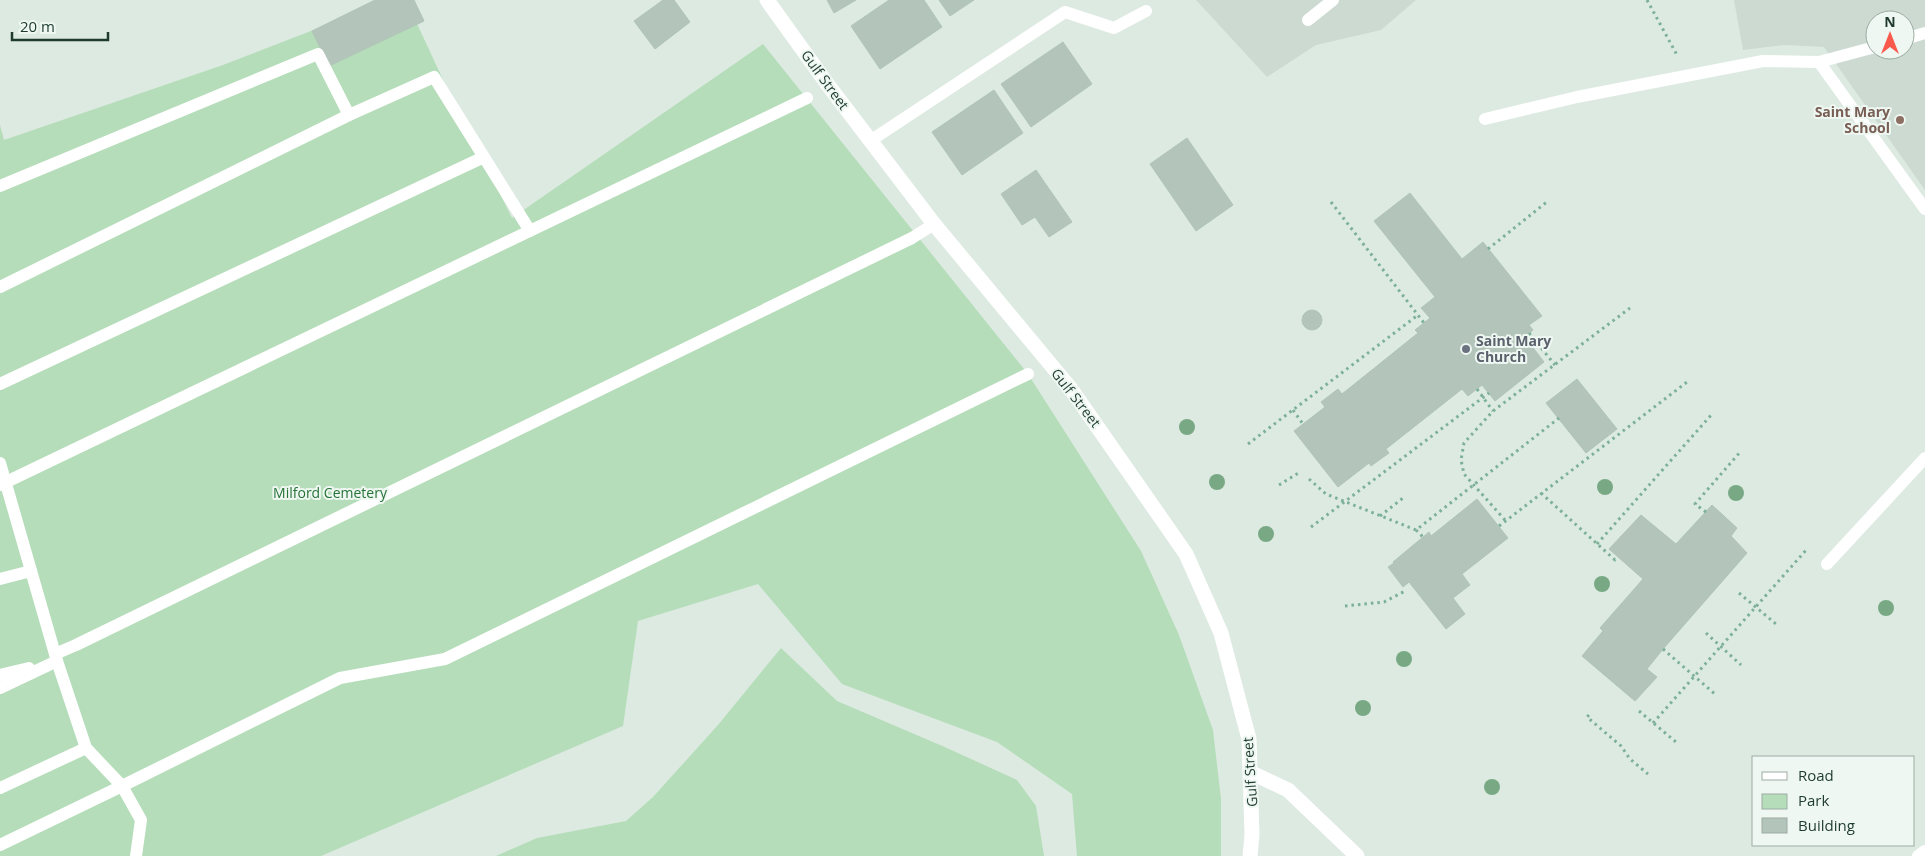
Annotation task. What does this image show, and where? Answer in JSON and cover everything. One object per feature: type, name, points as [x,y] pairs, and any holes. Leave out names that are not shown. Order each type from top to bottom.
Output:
[{"type":"street","name":"Gulf Street","points":[[767,0],[828,85],[934,224],[1071,389],[1186,554],[1221,633],[1249,739],[1252,773],[1250,856]]},
{"type":"street","points":[[1252,773],[1288,790],[1357,856]]},
{"type":"lane","points":[[1308,20],[1333,0]]},
{"type":"lane","points":[[870,141],[1065,12],[1114,28],[1146,11]]},
{"type":"lane","points":[[1485,119],[1541,104],[1763,61],[1819,62],[1865,50]]},
{"type":"lane","points":[[0,186],[318,54],[349,115]]},
{"type":"lane","points":[[1819,62],[1925,209]]},
{"type":"lane","points":[[0,287],[349,115],[434,77],[530,231]]},
{"type":"lane","points":[[3,484],[807,98]]},
{"type":"lane","points":[[0,384],[484,157]]},
{"type":"lane","points":[[0,688],[76,646],[903,242],[934,224]]},
{"type":"lane","points":[[0,845],[340,678],[445,660],[1028,374]]},
{"type":"lane","points":[[1828,564],[1925,458]]},
{"type":"lane","points":[[0,463],[3,484],[86,748],[122,786],[140,820],[136,856]]},
{"type":"lane","points":[[0,579],[31,571]]},
{"type":"lane","points":[[0,676],[56,657]]},
{"type":"lane","points":[[0,788],[86,748]]},
{"type":"lane","points":[[1918,856],[1925,851]]},
{"type":"path","points":[[1647,0],[1678,57],[1684,76]]},
{"type":"path","points":[[1488,249],[1548,201]]},
{"type":"path","points":[[1331,202],[1424,323]]},
{"type":"path","points":[[1506,520],[1464,474],[1461,460],[1464,443],[1493,411],[1630,308]]},
{"type":"path","points":[[1248,444],[1418,315]]},
{"type":"path","points":[[1529,334],[1555,365]]},
{"type":"path","points":[[1498,526],[1687,382]]},
{"type":"path","points":[[1477,389],[1493,411]]},
{"type":"path","points":[[1311,527],[1489,393]]},
{"type":"path","points":[[1293,410],[1303,424]]},
{"type":"path","points":[[1597,544],[1712,414]]},
{"type":"path","points":[[1416,530],[1559,418]]},
{"type":"path","points":[[1706,512],[1695,504],[1741,451]]},
{"type":"path","points":[[1279,485],[1300,472]]},
{"type":"path","points":[[1309,479],[1326,494],[1416,530],[1423,537]]},
{"type":"path","points":[[1541,493],[1615,560],[1618,557]]},
{"type":"path","points":[[1380,516],[1403,498]]},
{"type":"path","points":[[1653,723],[1812,544]]},
{"type":"path","points":[[1345,606],[1384,602],[1405,591]]},
{"type":"path","points":[[1739,593],[1776,624]]},
{"type":"path","points":[[1706,632],[1741,665]]},
{"type":"path","points":[[1663,649],[1716,695]]},
{"type":"path","points":[[1639,711],[1676,742]]},
{"type":"path","points":[[1589,715],[1587,717],[1621,746],[1630,760],[1648,774]]},
{"type":"shaded area","points":[[1196,0],[1416,0],[1381,30],[1316,45],[1267,77]]},
{"type":"shaded area","name":"Saint Mary School","points":[[1734,0],[1925,0],[1925,190],[1824,47],[1785,45],[1743,50]]},
{"type":"green space","name":"Milford Cemetery","points":[[391,0],[406,0],[445,84],[512,218],[763,44],[1028,374],[1141,551],[1179,635],[1213,730],[1221,799],[1221,856],[1077,856],[1072,794],[997,742],[842,684],[758,584],[638,621],[623,726],[321,856],[0,856],[0,125],[4,140],[223,65]]},
{"type":"green space","points":[[781,648],[837,701],[1017,780],[1036,806],[1044,856],[496,856],[537,838],[626,821],[653,797],[718,725]]},
{"type":"building","points":[[375,0],[414,0],[424,21],[329,66],[312,31]]},
{"type":"building","points":[[663,0],[674,0],[690,22],[655,49],[634,21]]},
{"type":"building","points":[[827,0],[856,0],[834,13]]},
{"type":"building","points":[[889,0],[924,0],[942,27],[880,69],[851,26]]},
{"type":"building","points":[[939,0],[974,0],[950,16]]},
{"type":"building","points":[[1063,42],[1092,84],[1031,127],[1001,84]]},
{"type":"building","points":[[994,90],[1023,133],[962,175],[932,132]]},
{"type":"building","points":[[1187,138],[1233,205],[1196,231],[1150,164]]},
{"type":"building","points":[[1036,170],[1072,222],[1049,237],[1035,217],[1022,225],[1001,194]]},
{"type":"building","name":"Saint Mary Church","points":[[1410,193],[1462,259],[1483,242],[1542,316],[1529,325],[1533,330],[1525,337],[1544,362],[1495,401],[1482,385],[1468,396],[1462,389],[1386,449],[1389,453],[1371,466],[1369,463],[1338,487],[1294,431],[1325,407],[1321,402],[1338,389],[1342,394],[1418,333],[1415,330],[1430,318],[1421,308],[1435,297],[1374,221]]},
{"type":"building","points":[[1308,310],[1316,310],[1322,316],[1322,324],[1316,330],[1308,330],[1302,324],[1302,316]]},
{"type":"building","points":[[1577,379],[1617,429],[1586,453],[1546,403]]},
{"type":"building","points":[[1477,499],[1508,538],[1462,574],[1470,585],[1453,598],[1465,614],[1446,629],[1409,582],[1403,587],[1388,567],[1429,532],[1431,536]]},
{"type":"building","points":[[1712,505],[1737,528],[1731,536],[1747,553],[1647,669],[1657,677],[1635,701],[1582,656],[1603,631],[1600,628],[1643,579],[1609,549],[1641,515],[1676,544]]},
{"type":"place","name":"Saint Mary School","points":[[1900,120]]},
{"type":"place","name":"Saint Mary Church","points":[[1466,349]]}]
